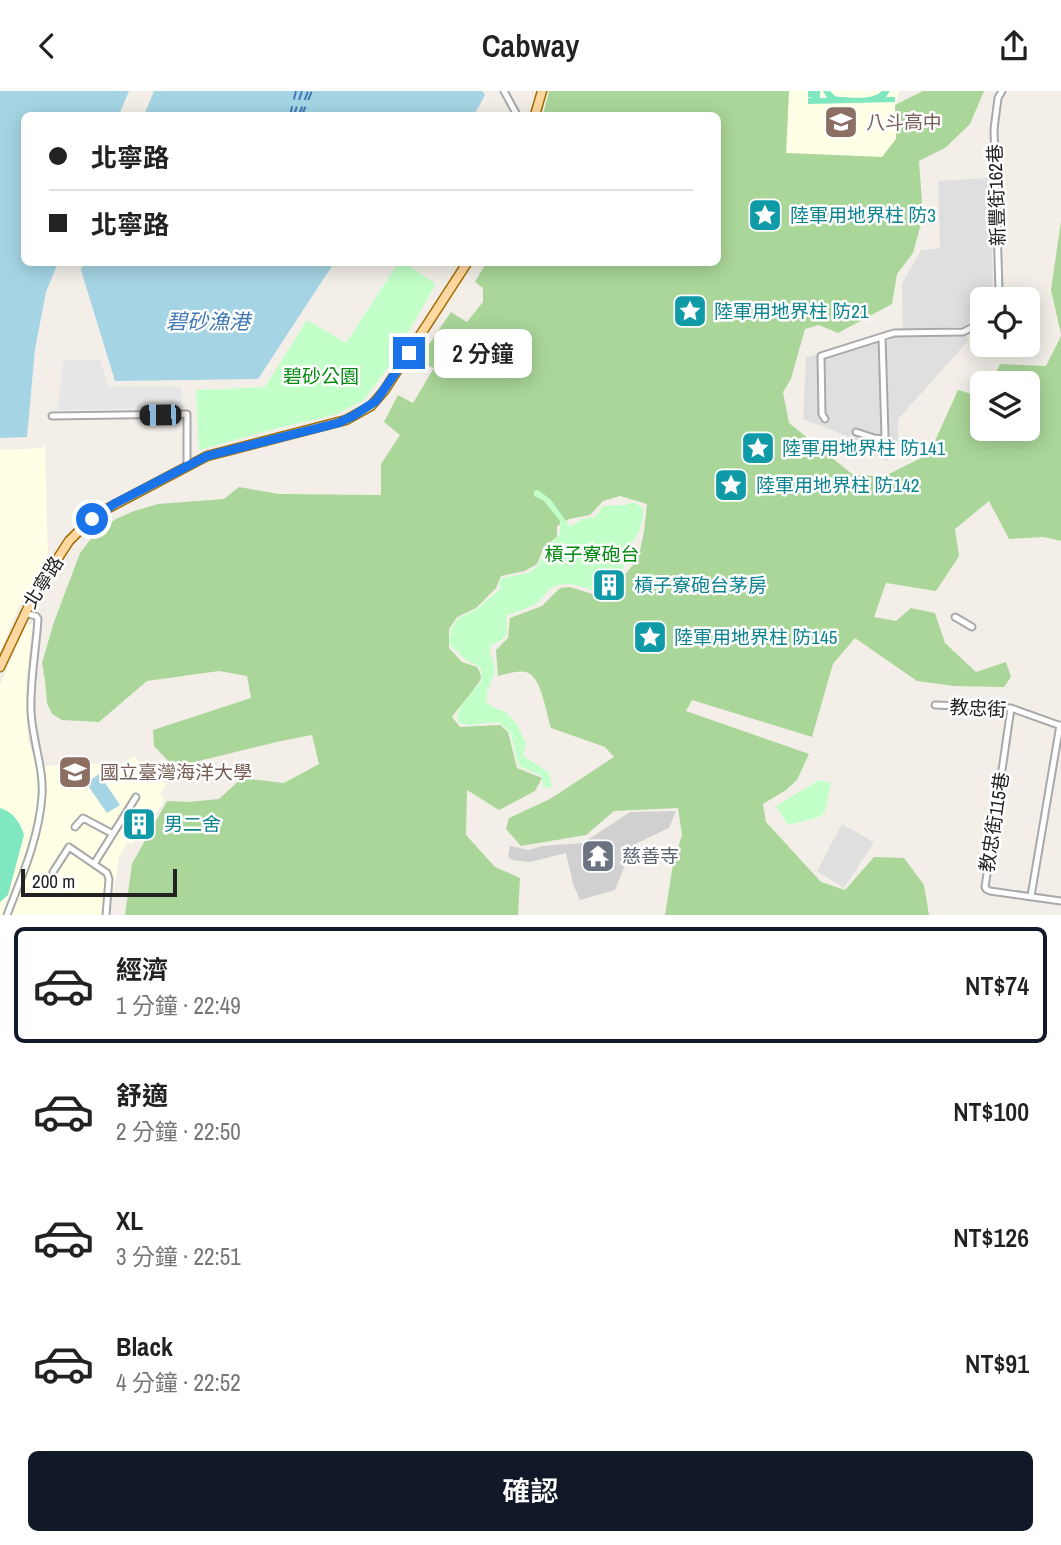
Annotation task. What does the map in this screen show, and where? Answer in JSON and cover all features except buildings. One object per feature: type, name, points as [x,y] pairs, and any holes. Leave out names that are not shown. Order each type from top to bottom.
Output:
[{"type":"main road","points":[[536,112],[542,91]]},
{"type":"main road","name":"北寧路","points":[[0,667],[34,594],[75,534],[92,519],[114,504],[187,465],[218,452],[338,423],[371,406],[384,391],[465,266]]},
{"type":"street","points":[[504,91],[515,112]]},
{"type":"street","name":"新豐街162巷","points":[[999,287],[994,129],[996,107],[1002,91]]},
{"type":"street","points":[[825,419],[822,414],[821,356],[894,333],[963,332],[970,328]]},
{"type":"street","points":[[856,432],[878,439],[885,436],[882,337]]},
{"type":"street","points":[[52,416],[187,414],[187,465]]},
{"type":"street","points":[[8,915],[35,839],[42,795],[41,765],[33,738],[31,713],[31,676],[38,619],[24,613]]},
{"type":"street","points":[[955,617],[972,627]]},
{"type":"street","name":"教忠街","points":[[934,705],[1011,708],[1061,725]]},
{"type":"street","name":"教忠街115巷","points":[[1011,708],[985,887],[990,891],[1031,896]]},
{"type":"street","points":[[1061,725],[1031,896],[1061,901]]},
{"type":"street","points":[[94,864],[136,797]]},
{"type":"street","points":[[75,827],[83,818],[113,834]]},
{"type":"street","points":[[53,872],[69,847],[107,873],[109,879],[106,915]]},
{"type":"shaded area","name":"八斗高中","points":[[789,91],[899,91],[895,105],[896,139],[882,157],[786,153]]},
{"type":"shaded area","points":[[989,178],[993,283],[992,287],[970,287],[970,322],[962,327],[903,329],[902,284],[921,250],[940,248],[938,181]]},
{"type":"shaded area","points":[[966,333],[968,341],[898,419],[898,445],[887,445],[885,342],[897,336]]},
{"type":"shaded area","points":[[880,340],[883,445],[890,448],[887,461],[853,445],[852,438],[803,419],[806,357]]},
{"type":"shaded area","points":[[63,360],[100,360],[108,387],[181,387],[182,408],[58,410]]},
{"type":"shaded area","points":[[45,446],[48,559],[19,605],[0,652],[0,450]]},
{"type":"shaded area","name":"國立臺灣海洋大學","points":[[27,624],[33,625],[26,678],[28,741],[37,767],[69,764],[120,765],[134,757],[155,777],[167,784],[160,794],[165,799],[143,833],[140,833],[132,844],[127,844],[119,857],[110,915],[0,915],[0,685]]},
{"type":"shaded area","name":"慈善寺","points":[[676,811],[669,828],[633,845],[615,890],[580,900],[573,884],[566,853],[530,862],[512,860],[508,856],[510,846],[529,850],[542,846],[583,843],[630,812]]},
{"type":"shaded area","points":[[842,824],[874,842],[844,888],[817,871]]},
{"type":"green space","points":[[549,91],[789,91],[786,153],[882,157],[896,139],[895,105],[923,91],[984,91],[970,124],[945,148],[919,161],[923,216],[913,253],[897,274],[892,304],[838,333],[819,325],[805,329],[791,379],[783,392],[789,423],[852,474],[883,477],[929,454],[958,390],[970,394],[970,441],[1040,441],[1040,371],[997,371],[1000,364],[1046,366],[1061,336],[1061,541],[1043,537],[1009,539],[989,501],[955,529],[959,556],[936,591],[886,583],[874,617],[896,621],[911,608],[935,613],[945,643],[976,672],[1006,662],[1011,677],[1004,687],[954,686],[917,681],[855,638],[833,664],[812,737],[692,700],[686,711],[809,754],[797,780],[763,804],[766,822],[821,882],[845,890],[874,857],[904,858],[924,885],[929,915],[665,915],[673,864],[682,835],[678,808],[614,811],[586,835],[521,846],[506,829],[509,818],[550,799],[614,757],[605,747],[551,728],[536,680],[526,672],[498,676],[496,650],[508,638],[510,618],[542,606],[560,588],[570,587],[605,598],[638,559],[647,504],[620,496],[603,501],[590,515],[569,519],[557,526],[557,537],[544,547],[537,564],[525,571],[501,576],[496,588],[476,608],[457,617],[449,629],[449,648],[462,662],[477,667],[481,678],[452,717],[460,727],[500,725],[508,732],[517,768],[542,778],[535,791],[499,810],[467,790],[466,835],[495,867],[520,878],[518,915],[125,915],[132,864],[167,801],[219,799],[242,778],[284,783],[319,764],[312,735],[174,767],[154,746],[153,730],[251,698],[247,676],[219,671],[147,681],[99,722],[62,720],[52,714],[47,703],[42,663],[80,553],[97,531],[134,511],[158,504],[224,499],[239,487],[279,494],[381,495],[381,464],[400,435],[384,422],[398,395],[413,403],[434,368],[417,362],[451,312],[467,322],[483,302],[483,288],[475,282],[484,266],[721,266],[721,112],[544,112]]},
{"type":"green space","points":[[808,91],[820,91],[820,98],[827,98],[823,91],[830,91],[839,97],[862,98],[890,91],[886,97],[895,97],[895,102],[808,104],[808,98],[814,98],[808,97]]},
{"type":"green space","points":[[1061,221],[1061,334],[1051,290]]},
{"type":"green space","name":"碧砂公園","points":[[396,266],[409,266],[436,284],[387,369],[363,401],[334,415],[199,450],[196,390],[265,387],[307,320],[346,343]]},
{"type":"green space","name":"槓子寮砲台","points":[[538,490],[551,500],[570,527],[582,519],[595,517],[603,506],[634,502],[643,508],[639,532],[629,547],[623,570],[605,595],[570,584],[550,589],[534,605],[507,615],[505,637],[492,644],[489,651],[494,671],[486,701],[492,707],[506,712],[518,726],[526,744],[523,754],[549,773],[552,788],[543,787],[542,776],[519,766],[511,734],[505,727],[497,722],[470,725],[459,723],[457,714],[482,680],[481,670],[467,661],[449,642],[451,630],[458,618],[477,609],[500,589],[502,578],[528,573],[538,566],[547,548],[560,534],[560,521],[544,501],[534,496],[534,491]]},
{"type":"green space","points":[[819,780],[831,783],[825,812],[817,818],[788,825],[776,806]]},
{"type":"green space","points":[[0,808],[15,818],[24,835],[8,895],[0,902]]},
{"type":"water","points":[[0,91],[129,91],[120,112],[21,112],[21,266],[57,266],[46,292],[35,349],[27,437],[0,438]]},
{"type":"water","points":[[154,91],[482,91],[485,95],[476,112],[145,112]]},
{"type":"water","name":"碧砂漁港","points":[[83,266],[332,266],[258,379],[115,381],[81,270]]},
{"type":"water","points":[[99,774],[120,805],[107,813],[86,783]]},
{"type":"ferry route","points":[[291,112],[296,91]]},
{"type":"ferry route","points":[[295,112],[302,91]]},
{"type":"ferry route","points":[[300,112],[308,91]]},
{"type":"ferry route","points":[[303,112],[312,91]]},
{"type":"place","name":"八斗高中","points":[[841,122]]},
{"type":"place","name":"陸軍用地界柱 防3","points":[[765,215]]},
{"type":"place","name":"陸軍用地界柱 防21","points":[[690,311]]},
{"type":"place","name":"陸軍用地界柱 防141","points":[[758,448]]},
{"type":"place","name":"陸軍用地界柱 防142","points":[[731,485]]},
{"type":"place","name":"槓子寮砲台茅房","points":[[609,585]]},
{"type":"place","name":"陸軍用地界柱 防145","points":[[650,637]]},
{"type":"place","name":"國立臺灣海洋大學","points":[[75,772]]},
{"type":"place","name":"男二舍","points":[[139,824]]},
{"type":"place","name":"慈善寺","points":[[598,856]]},
{"type":"route","points":[[92,519],[114,504],[207,456],[338,423],[353,416],[376,401],[409,353]]}]
